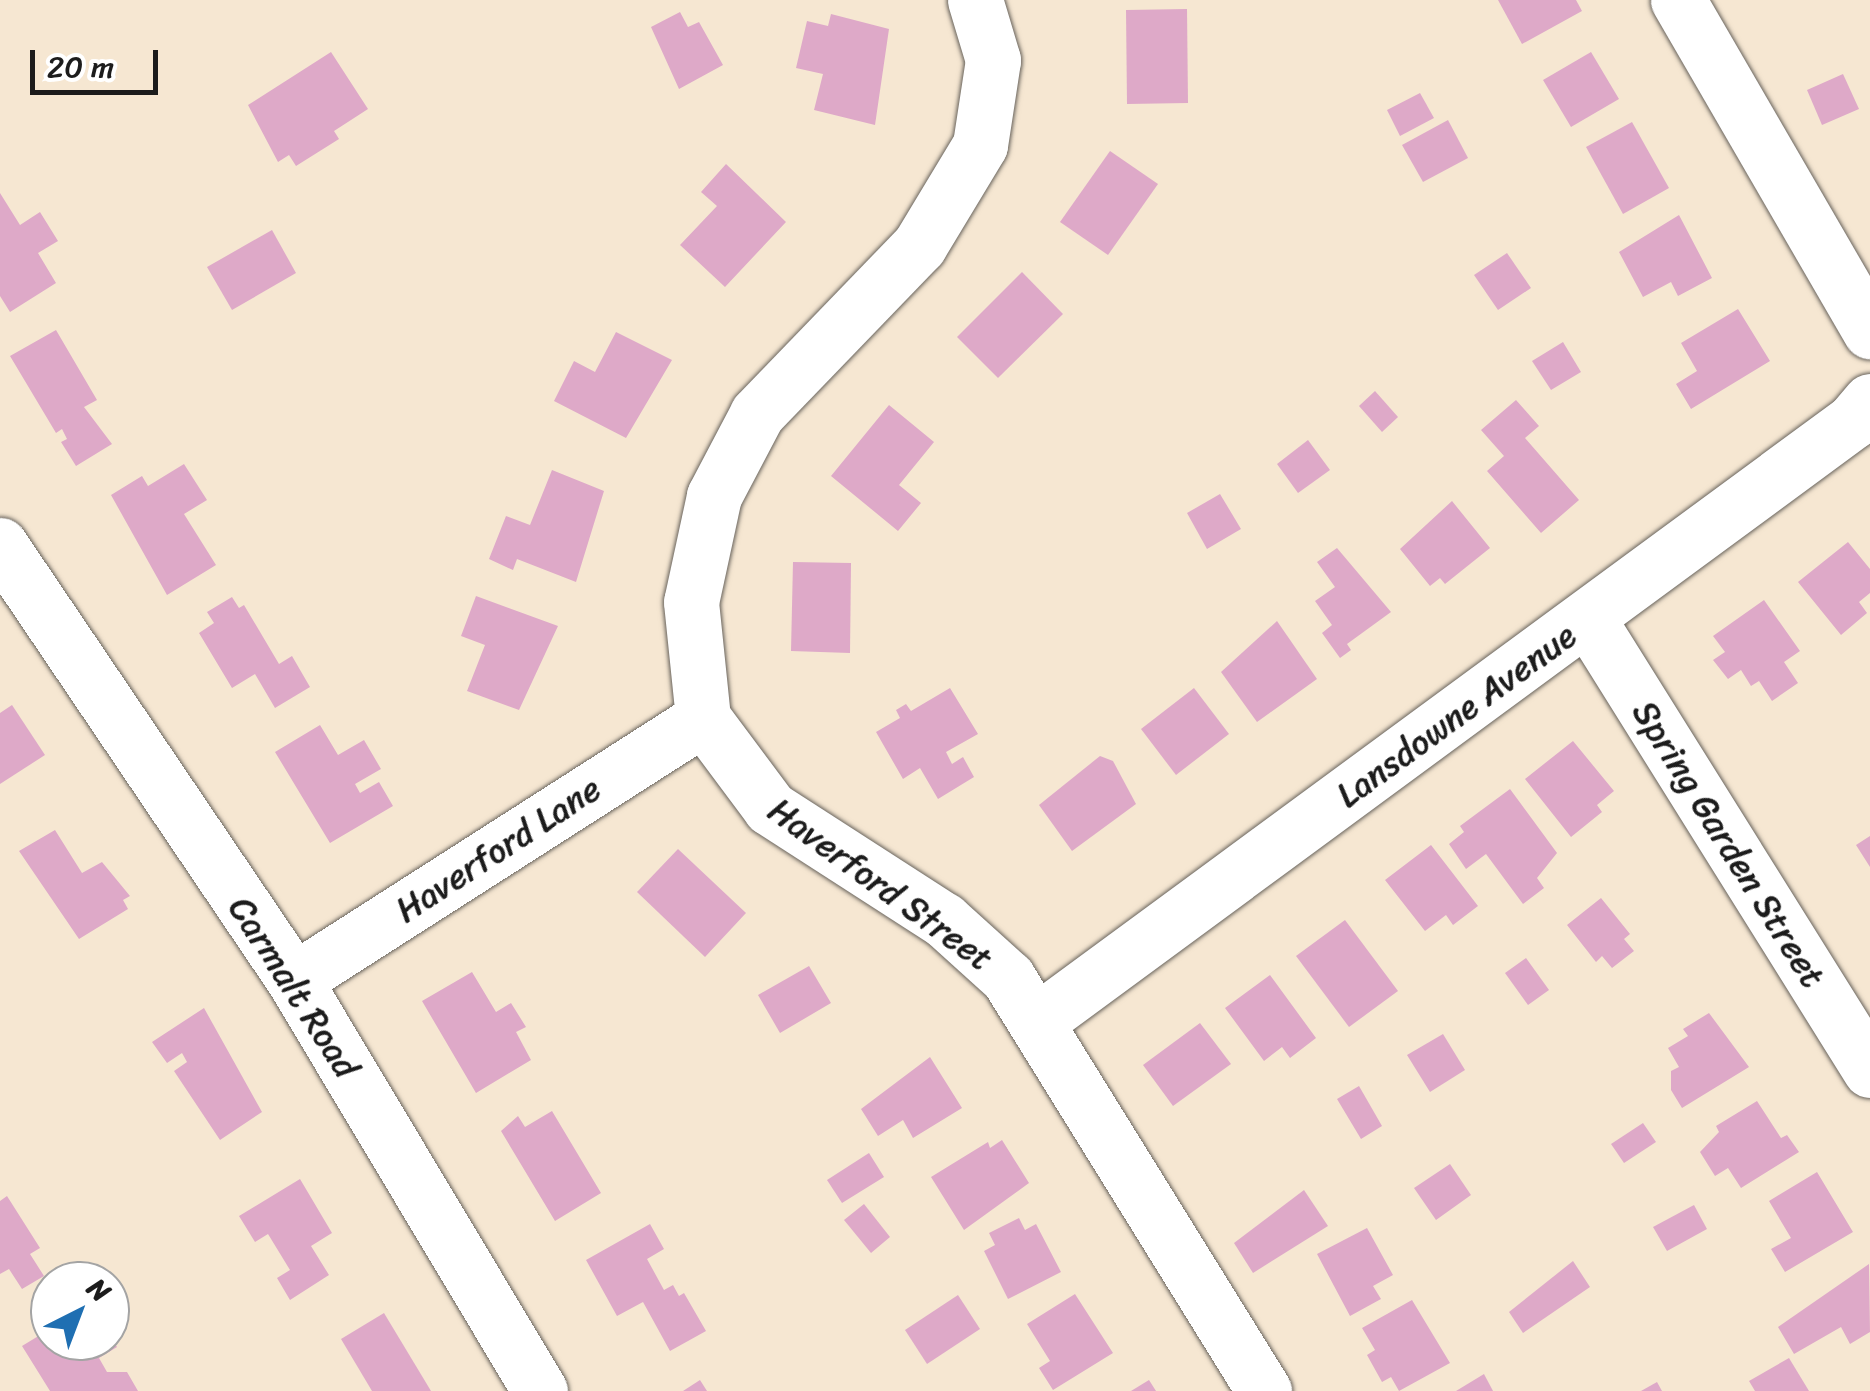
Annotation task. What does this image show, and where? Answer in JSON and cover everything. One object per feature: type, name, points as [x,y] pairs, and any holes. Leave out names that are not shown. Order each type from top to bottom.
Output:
[{"type":"street","points":[[703,718],[692,602],[714,496],[757,414],[918,246],[980,145],[993,60],[975,0]]},
{"type":"street","points":[[1678,0],[1870,331]]},
{"type":"street","name":"Lansdowne Avenue","points":[[1036,1022],[1853,421],[1870,401]]},
{"type":"street","name":"Carmalt Road","points":[[0,545],[14,604],[294,980],[540,1391]]},
{"type":"street","name":"Spring Garden Street","points":[[1588,618],[1870,1070]]},
{"type":"street","name":"Haverford Lane","points":[[294,980],[703,718]]},
{"type":"street","name":"Haverford Street","points":[[703,718],[770,808],[974,943],[1008,978],[1264,1391]]},
{"type":"building","points":[[1498,0],[1576,0],[1582,11],[1522,44]]},
{"type":"building","points":[[1187,9],[1188,103],[1127,104],[1126,10]]},
{"type":"building","points":[[680,12],[688,27],[699,22],[723,65],[679,89],[651,27]]},
{"type":"building","points":[[831,14],[889,29],[875,125],[814,110],[823,74],[796,68],[807,21],[828,26]]},
{"type":"building","points":[[331,52],[368,109],[334,131],[339,139],[296,166],[289,155],[278,162],[248,105]]},
{"type":"building","points":[[1591,52],[1619,99],[1571,127],[1543,80]]},
{"type":"building","points":[[1843,74],[1859,109],[1822,125],[1807,90]]},
{"type":"building","points":[[1420,93],[1434,118],[1400,136],[1387,110]]},
{"type":"building","points":[[1448,120],[1468,158],[1423,182],[1402,145]]},
{"type":"building","points":[[1632,122],[1669,188],[1623,214],[1586,147]]},
{"type":"building","points":[[1110,151],[1158,184],[1108,255],[1060,222]]},
{"type":"building","points":[[726,164],[786,222],[725,287],[680,245],[717,206],[701,192]]},
{"type":"building","points":[[0,193],[20,225],[40,212],[58,241],[38,253],[56,283],[10,312],[0,296]]},
{"type":"building","points":[[1679,215],[1712,278],[1678,296],[1671,282],[1643,297],[1619,252]]},
{"type":"building","points":[[272,230],[296,273],[232,310],[207,267]]},
{"type":"building","points":[[1507,253],[1531,288],[1498,310],[1474,275]]},
{"type":"building","points":[[1022,272],[1063,314],[998,378],[957,337]]},
{"type":"building","points":[[1738,309],[1770,361],[1691,409],[1676,384],[1697,371],[1681,343]]},
{"type":"building","points":[[56,330],[97,400],[84,407],[112,444],[76,466],[61,442],[67,439],[62,429],[56,433],[10,356]]},
{"type":"building","points":[[616,332],[672,360],[626,438],[554,401],[574,361],[595,372]]},
{"type":"building","points":[[1563,342],[1581,372],[1551,390],[1532,361]]},
{"type":"building","points":[[1375,391],[1398,417],[1382,432],[1359,406]]},
{"type":"building","points":[[1516,400],[1539,426],[1525,438],[1579,500],[1541,533],[1487,471],[1504,456],[1481,430]]},
{"type":"building","points":[[889,405],[934,442],[899,485],[921,503],[898,531],[831,476]]},
{"type":"building","points":[[1308,440],[1330,470],[1298,493],[1277,464]]},
{"type":"building","points":[[184,464],[207,500],[184,514],[216,565],[167,595],[111,495],[142,476],[148,486]]},
{"type":"building","points":[[552,470],[604,491],[576,582],[517,559],[513,570],[489,559],[506,516],[530,525]]},
{"type":"building","points":[[1220,494],[1241,529],[1207,549],[1187,513]]},
{"type":"building","points":[[1452,501],[1490,548],[1445,584],[1440,578],[1430,586],[1400,549]]},
{"type":"building","points":[[1848,542],[1870,569],[1870,593],[1859,602],[1867,613],[1841,635],[1798,582]]},
{"type":"building","points":[[1337,548],[1391,612],[1347,644],[1351,650],[1340,658],[1322,633],[1332,625],[1315,601],[1335,587],[1317,562]]},
{"type":"building","points":[[793,562],[851,563],[850,653],[791,651]]},
{"type":"building","points":[[476,596],[558,626],[519,710],[467,691],[485,645],[461,636]]},
{"type":"building","points":[[232,597],[239,608],[244,605],[279,664],[292,656],[310,687],[275,708],[255,674],[232,688],[199,633],[214,623],[207,612]]},
{"type":"building","points":[[1764,600],[1800,651],[1784,662],[1798,683],[1772,701],[1759,681],[1751,686],[1741,670],[1728,679],[1713,660],[1725,652],[1713,636]]},
{"type":"building","points":[[1277,621],[1317,679],[1257,722],[1221,672]]},
{"type":"building","points":[[950,688],[978,734],[946,752],[952,764],[963,757],[974,777],[938,799],[920,768],[903,779],[876,732],[900,718],[896,710],[906,704],[911,711]]},
{"type":"building","points":[[1194,688],[1229,734],[1176,775],[1141,729]]},
{"type":"building","points":[[12,705],[45,755],[0,784],[0,713]]},
{"type":"building","points":[[320,725],[338,755],[364,740],[381,769],[355,784],[360,793],[379,782],[393,806],[330,843],[275,752]]},
{"type":"building","points":[[1573,741],[1614,791],[1597,805],[1602,812],[1571,837],[1525,779]]},
{"type":"building","points":[[1100,756],[1113,761],[1136,804],[1072,851],[1039,805]]},
{"type":"building","points":[[1510,789],[1557,853],[1537,878],[1544,888],[1523,904],[1486,854],[1466,869],[1449,844],[1464,832],[1460,826]]},
{"type":"building","points":[[55,830],[82,873],[102,862],[130,896],[123,900],[128,909],[79,939],[19,851]]},
{"type":"building","points":[[1870,836],[1870,867],[1856,845]]},
{"type":"building","points":[[1431,845],[1478,906],[1453,925],[1446,915],[1425,931],[1385,880]]},
{"type":"building","points":[[678,849],[746,913],[705,957],[637,892]]},
{"type":"building","points":[[1601,898],[1630,934],[1624,939],[1634,951],[1612,968],[1602,956],[1596,962],[1567,925]]},
{"type":"building","points":[[1345,920],[1398,991],[1349,1027],[1296,956]]},
{"type":"building","points":[[1526,958],[1549,990],[1528,1005],[1505,973]]},
{"type":"building","points":[[809,966],[831,1003],[780,1033],[758,995]]},
{"type":"building","points":[[472,972],[496,1012],[511,1003],[526,1027],[516,1032],[531,1060],[476,1093],[422,1001]]},
{"type":"building","points":[[1270,975],[1316,1038],[1290,1058],[1282,1047],[1264,1061],[1225,1008]]},
{"type":"building","points":[[204,1008],[262,1112],[220,1140],[174,1071],[187,1062],[182,1053],[167,1063],[152,1042]]},
{"type":"building","points":[[1709,1013],[1749,1067],[1682,1108],[1671,1090],[1671,1071],[1679,1067],[1668,1048],[1688,1036],[1683,1029]]},
{"type":"building","points":[[1200,1023],[1231,1064],[1173,1106],[1143,1065]]},
{"type":"building","points":[[1443,1034],[1465,1070],[1430,1092],[1407,1055]]},
{"type":"building","points":[[930,1057],[962,1108],[913,1138],[903,1120],[878,1136],[861,1109]]},
{"type":"building","points":[[1359,1086],[1382,1126],[1361,1139],[1337,1099]]},
{"type":"building","points":[[1757,1101],[1781,1138],[1787,1135],[1799,1152],[1741,1188],[1728,1168],[1715,1176],[1700,1152],[1719,1132],[1716,1126]]},
{"type":"building","points":[[552,1111],[601,1193],[555,1221],[501,1131],[518,1116],[525,1127]]},
{"type":"building","points":[[1643,1123],[1656,1142],[1624,1163],[1611,1144]]},
{"type":"building","points":[[1002,1140],[1029,1183],[964,1230],[931,1177],[988,1142],[990,1148]]},
{"type":"building","points":[[869,1153],[884,1177],[842,1203],[827,1180]]},
{"type":"building","points":[[1450,1164],[1471,1195],[1436,1220],[1414,1188]]},
{"type":"building","points":[[1817,1172],[1853,1232],[1785,1272],[1771,1249],[1791,1238],[1769,1201]]},
{"type":"building","points":[[300,1179],[332,1233],[311,1246],[329,1275],[290,1300],[277,1278],[290,1270],[268,1234],[255,1242],[239,1216]]},
{"type":"building","points":[[1304,1190],[1328,1226],[1253,1273],[1234,1243]]},
{"type":"building","points":[[7,1196],[40,1248],[30,1254],[34,1261],[30,1261],[30,1284],[22,1289],[9,1269],[0,1274],[0,1201]]},
{"type":"building","points":[[864,1204],[890,1237],[871,1253],[844,1220]]},
{"type":"building","points":[[1694,1205],[1707,1229],[1667,1251],[1653,1227]]},
{"type":"building","points":[[1019,1218],[1025,1230],[1036,1224],[1061,1272],[1008,1299],[984,1251],[995,1245],[989,1233]]},
{"type":"building","points":[[650,1224],[664,1249],[647,1259],[664,1290],[673,1285],[679,1296],[684,1293],[706,1331],[670,1351],[643,1302],[617,1316],[586,1260]]},
{"type":"building","points":[[1367,1228],[1393,1275],[1373,1286],[1381,1299],[1350,1316],[1317,1254]]},
{"type":"building","points":[[1573,1261],[1590,1287],[1523,1333],[1509,1312]]},
{"type":"building","points":[[1869,1264],[1870,1332],[1850,1344],[1841,1327],[1794,1354],[1778,1327]]},
{"type":"building","points":[[1075,1294],[1113,1353],[1053,1390],[1039,1368],[1050,1361],[1027,1324]]},
{"type":"building","points":[[958,1295],[980,1329],[927,1364],[905,1330]]},
{"type":"building","points":[[1412,1300],[1450,1363],[1399,1391],[1391,1377],[1382,1382],[1367,1355],[1375,1350],[1362,1328]]},
{"type":"building","points":[[384,1313],[431,1391],[372,1391],[341,1339]]},
{"type":"building","points":[[30,1341],[30,1359],[22,1346]]},
{"type":"building","points":[[1789,1358],[1809,1391],[1755,1391],[1749,1381]]},
{"type":"building","points":[[31,1361],[101,1361],[107,1372],[127,1372],[138,1391],[50,1391]]},
{"type":"building","points":[[1484,1374],[1493,1391],[1456,1391]]},
{"type":"building","points":[[700,1380],[707,1391],[683,1391]]},
{"type":"building","points":[[1149,1380],[1156,1391],[1131,1391]]},
{"type":"building","points":[[1657,1382],[1662,1391],[1641,1391]]}]
